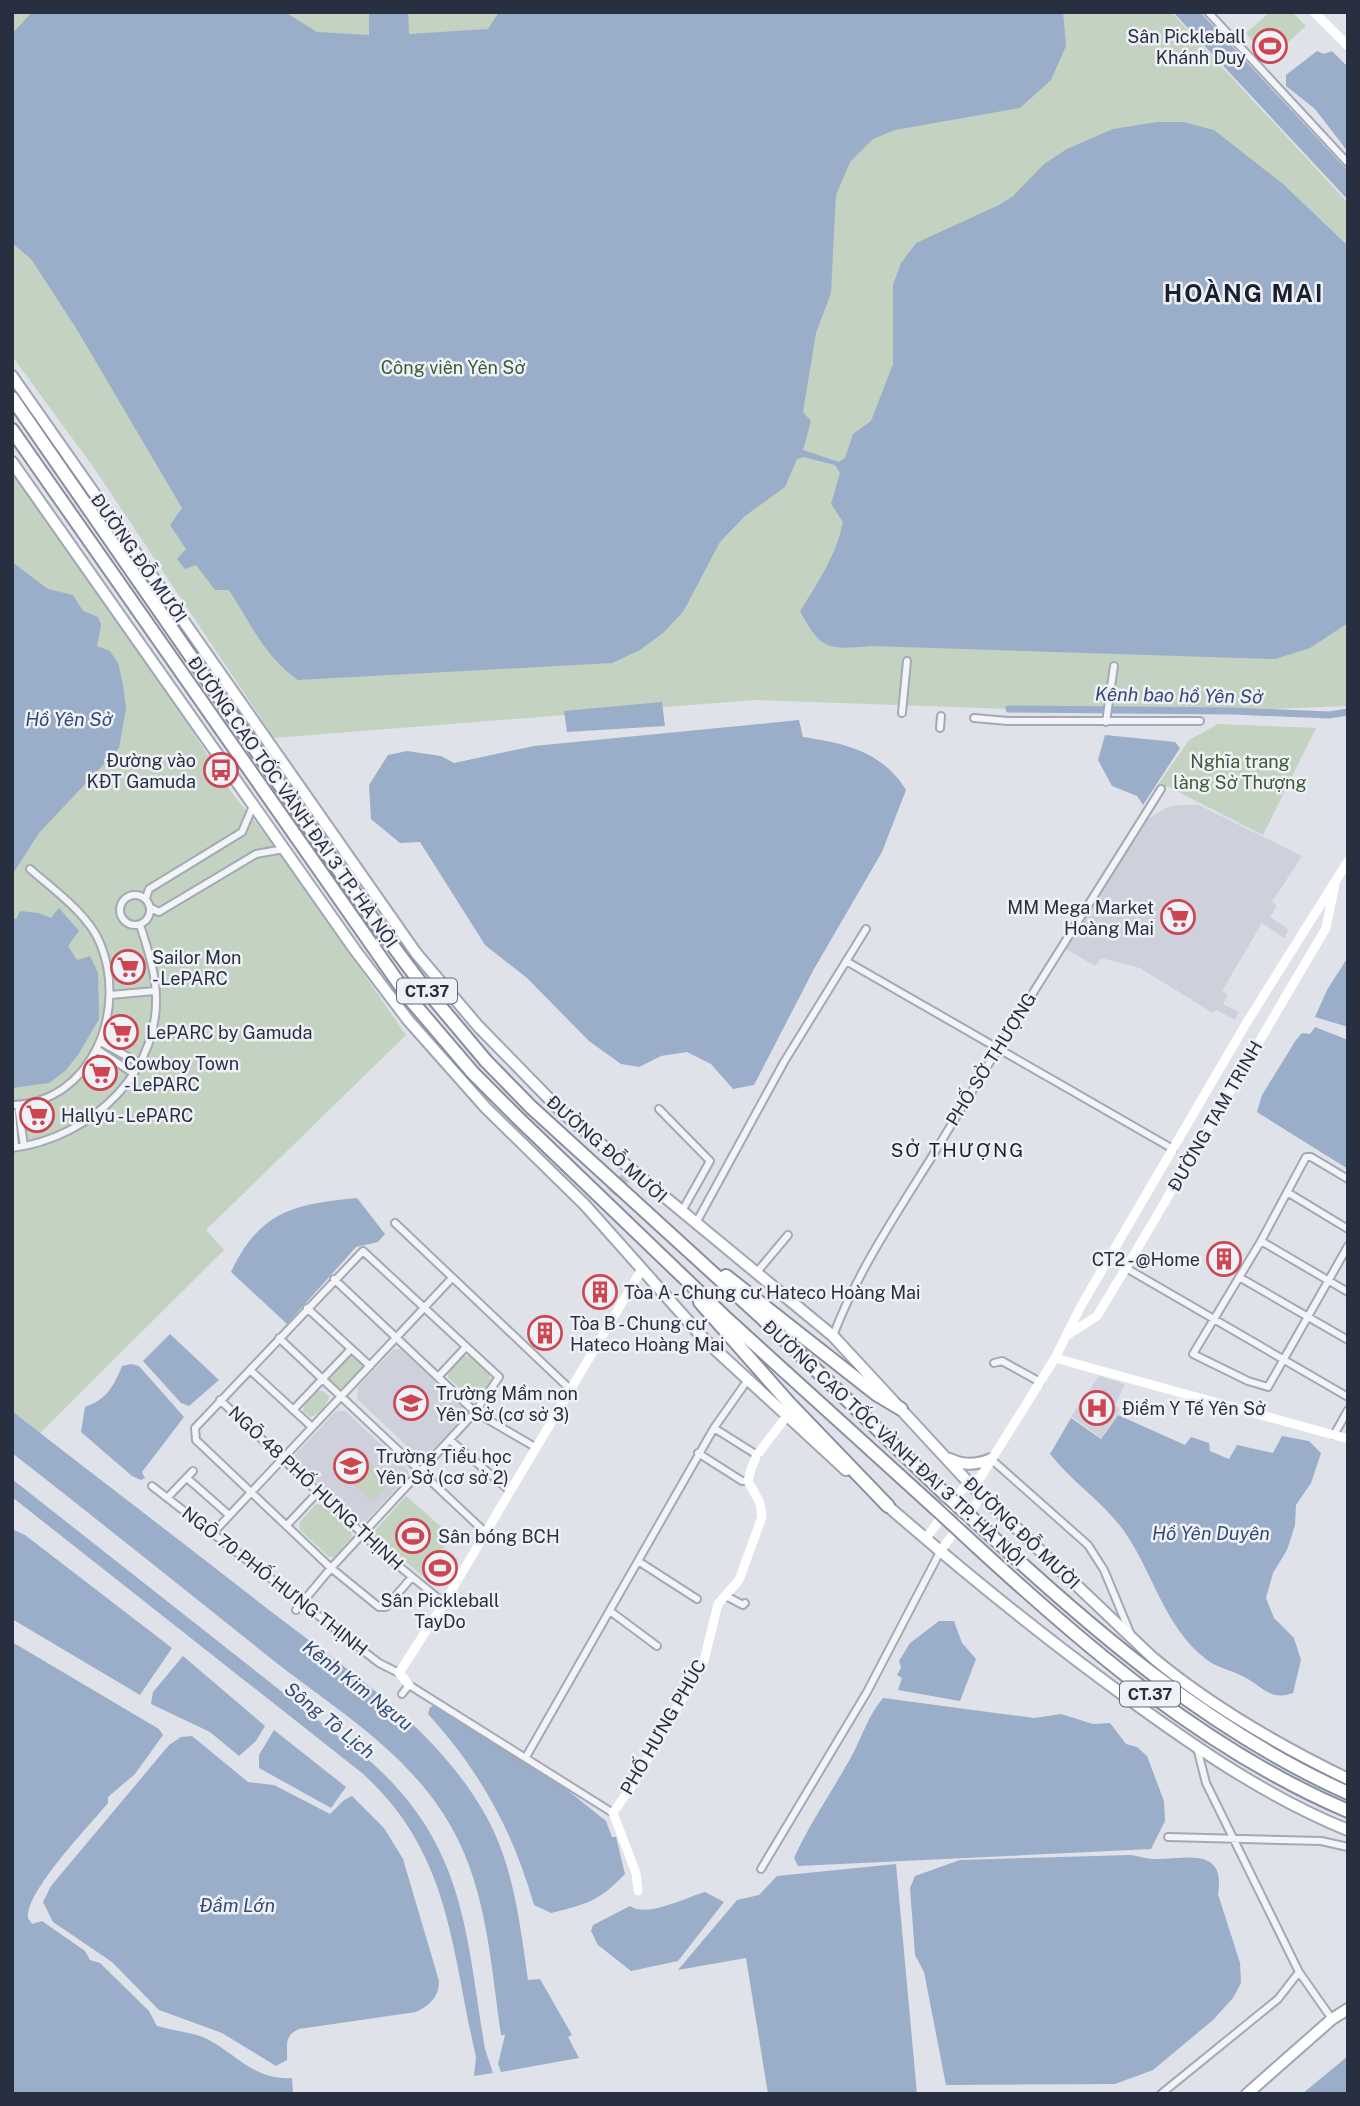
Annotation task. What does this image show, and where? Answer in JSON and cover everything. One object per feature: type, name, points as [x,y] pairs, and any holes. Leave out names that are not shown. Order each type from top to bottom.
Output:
[{"type":"highway","name":"ĐƯỜNG CAO TỐC VÀNH ĐAI 3 TP. HÀ NỘI","points":[[12,398],[309,827],[423,986],[486,1061],[531,1107],[760,1316],[946,1494],[1113,1644],[1170,1688],[1273,1755],[1348,1793]]},
{"type":"highway","name":"ĐƯỜNG CAO TỐC VÀNH ĐAI 3 TP. HÀ NỘI","points":[[12,430],[409,998],[501,1101],[737,1328],[1102,1658],[1191,1724],[1265,1770],[1348,1811]]},
{"type":"highway","points":[[671,1237],[771,1310],[876,1394],[901,1409]]},
{"type":"highway","points":[[647,1240],[789,1404],[888,1506]]},
{"type":"main road","points":[[1314,12],[1348,46]]},
{"type":"main road","name":"ĐƯỜNG ĐỖ MƯỜI","points":[[12,376],[416,953],[523,1074],[628,1174],[695,1225],[761,1268],[833,1336],[982,1496],[1177,1678],[1252,1727],[1348,1779]]},
{"type":"main road","points":[[12,462],[355,950],[435,1053],[486,1108],[592,1213],[747,1381],[1016,1616],[1196,1748],[1292,1804],[1348,1830]]},
{"type":"main road","name":"ĐƯỜNG TAM TRINH","points":[[980,1478],[1055,1358],[1173,1149],[1290,951],[1348,861]]},
{"type":"main road","name":"ĐƯỜNG TAM TRINH","points":[[1067,1335],[1097,1316],[1126,1268],[1326,928],[1336,879]]},
{"type":"main road","points":[[592,1213],[601,1203]]},
{"type":"main road","points":[[1110,1259],[1126,1268]]},
{"type":"main road","points":[[409,1685],[399,1673],[444,1603],[535,1447],[572,1391],[642,1269]]},
{"type":"main road","points":[[1055,1358],[1348,1439]]},
{"type":"main road","points":[[748,1481],[757,1455],[786,1417]]},
{"type":"main road","points":[[949,1459],[960,1464],[979,1464],[991,1459]]},
{"type":"main road","points":[[926,1538],[968,1482],[980,1478],[982,1496],[941,1550]]},
{"type":"main road","name":"PHỐ HƯNG PHÚC","points":[[638,1891],[636,1873],[613,1813],[695,1678],[704,1661],[718,1604],[739,1580],[762,1517],[760,1503],[748,1481]]},
{"type":"main road","points":[[1247,2094],[1332,2019],[1348,2009]]},
{"type":"street","points":[[1208,12],[1348,163]]},
{"type":"street","points":[[902,713],[907,661]]},
{"type":"street","points":[[1107,718],[1115,666]]},
{"type":"street","points":[[940,728],[941,716]]},
{"type":"street","points":[[974,718],[1200,721]]},
{"type":"street","name":"PHỐ SỞ THƯỢNG","points":[[833,1336],[844,1307],[875,1251],[996,1047],[1161,789]]},
{"type":"street","points":[[145,898],[149,889],[243,832],[253,806]]},
{"type":"street","points":[[151,908],[148,919],[140,925],[129,925],[121,918],[119,907],[125,897],[135,894],[145,898],[151,908],[159,912],[256,854],[284,849]]},
{"type":"street","points":[[24,1146],[15,1105],[47,1098],[71,1082],[98,1050],[110,1016],[110,972],[99,940],[58,894],[30,870]]},
{"type":"street","points":[[12,1112],[14,1148],[50,1141],[87,1123],[111,1103],[133,1073],[146,1049],[155,1014],[156,994],[140,925]]},
{"type":"street","points":[[695,1225],[784,1062],[866,929]]},
{"type":"street","points":[[846,961],[1173,1149]]},
{"type":"street","points":[[110,996],[156,994]]},
{"type":"street","points":[[101,1042],[139,1063]]},
{"type":"street","points":[[98,1050],[133,1073]]},
{"type":"street","points":[[659,1109],[710,1161],[681,1213]]},
{"type":"street","points":[[1348,1179],[1308,1156],[1261,1241],[1193,1353],[1248,1381],[1267,1387],[1348,1246]]},
{"type":"street","points":[[1287,1192],[1348,1229]]},
{"type":"street","points":[[395,1223],[572,1391]]},
{"type":"street","points":[[761,1268],[788,1235]]},
{"type":"street","points":[[1261,1241],[1348,1292]]},
{"type":"street","points":[[296,1610],[331,1568],[475,1412],[499,1377],[363,1251],[195,1428],[196,1440],[331,1568],[382,1608],[412,1577]]},
{"type":"street","points":[[1126,1268],[1348,1397]]},
{"type":"street","points":[[1239,1277],[1348,1340]]},
{"type":"street","points":[[213,1533],[452,1278]]},
{"type":"street","points":[[334,1279],[475,1412],[535,1447]]},
{"type":"street","points":[[307,1308],[370,1366]]},
{"type":"street","points":[[279,1338],[419,1473],[486,1533]]},
{"type":"street","points":[[438,1377],[466,1347]]},
{"type":"street","points":[[293,1410],[351,1349]]},
{"type":"street","points":[[994,1363],[1002,1361],[1040,1382]]},
{"type":"street","points":[[250,1370],[312,1427]]},
{"type":"street","points":[[526,1757],[698,1453],[747,1381]]},
{"type":"street","name":"NGÕ 48 PHỐ HƯNG THỊNH","points":[[220,1400],[363,1534],[444,1603]]},
{"type":"street","points":[[1334,1435],[1348,1410]]},
{"type":"street","points":[[714,1428],[757,1455]]},
{"type":"street","points":[[450,1440],[510,1492]]},
{"type":"street","points":[[698,1453],[742,1481],[748,1481]]},
{"type":"street","points":[[991,1459],[1088,1545],[1104,1570],[1133,1639]]},
{"type":"street","points":[[168,1497],[193,1471]]},
{"type":"street","points":[[187,1478],[229,1516]]},
{"type":"street","name":"NGÕ 70 PHỐ HƯNG THỊNH","points":[[152,1486],[379,1662],[399,1673]]},
{"type":"street","points":[[287,1525],[318,1492]]},
{"type":"street","points":[[761,1869],[862,1702],[941,1550]]},
{"type":"street","points":[[638,1560],[697,1599]]},
{"type":"street","points":[[726,1596],[743,1605],[745,1603]]},
{"type":"street","points":[[610,1611],[657,1646]]},
{"type":"street","points":[[402,1694],[409,1685],[613,1813]]},
{"type":"street","points":[[1196,1748],[1202,1773],[1299,1972],[1332,2019]]},
{"type":"street","points":[[1168,1837],[1321,1841],[1348,1847]]},
{"type":"street","points":[[1161,2094],[1278,1999],[1299,1972]]},
{"type":"shaded area","points":[[1199,805],[1302,856],[1272,902],[1277,906],[1270,917],[1289,930],[1284,938],[1262,923],[1222,991],[1228,995],[1223,1004],[1239,1012],[1235,1020],[1216,1010],[1213,1013],[1140,968],[1101,958],[1095,966],[1066,949],[1148,819],[1168,807]]},
{"type":"shaded area","name":"Trường Mầm non Yên Sở (cơ sở 3)","points":[[394,1349],[400,1349],[465,1408],[465,1415],[425,1458],[420,1458],[357,1399],[358,1387]]},
{"type":"shaded area","name":"Điểm Y Tế Yên Sở","points":[[1099,1376],[1125,1384],[1115,1405],[1120,1410],[1101,1438],[1071,1416]]},
{"type":"shaded area","name":"Trường Tiểu học Yên Sở (cơ sở 2)","points":[[336,1411],[345,1411],[408,1470],[409,1475],[365,1522],[359,1522],[294,1461],[294,1456]]},
{"type":"green space","name":"Công viên Yên Sở","points":[[12,12],[1171,12],[1348,203],[1348,706],[1220,711],[1009,709],[755,700],[274,738],[94,468],[12,356]]},
{"type":"green space","name":"Sân Pickleball Khánh Duy","points":[[1270,12],[1292,12],[1306,26],[1268,60],[1246,33]]},
{"type":"green space","points":[[12,469],[138,646],[232,793],[283,857],[406,1035],[206,1230],[224,1250],[40,1433],[12,1411]]},
{"type":"green space","name":"Nghĩa trang làng Sở Thượng","points":[[1218,724],[1316,728],[1263,835],[1167,786],[1163,790],[1157,786],[1189,740]]},
{"type":"green space","points":[[355,1355],[362,1362],[362,1368],[342,1388],[337,1388],[330,1381],[330,1376],[348,1356]]},
{"type":"green space","points":[[465,1356],[478,1362],[491,1378],[492,1382],[479,1398],[472,1399],[448,1378],[449,1370]]},
{"type":"green space","points":[[318,1391],[329,1396],[327,1403],[310,1417],[303,1411],[304,1405]]},
{"type":"green space","points":[[370,1462],[391,1482],[373,1502],[351,1482]]},
{"type":"green space","name":"Sân bóng BCH","points":[[406,1496],[453,1537],[421,1574],[372,1534]]},
{"type":"green space","points":[[316,1504],[323,1505],[351,1531],[352,1537],[334,1557],[329,1557],[300,1530],[299,1523]]},
{"type":"green space","name":"Sân Pickleball TayDo","points":[[445,1549],[458,1560],[436,1587],[421,1574]]},
{"type":"water","name":"Công viên Yên Sở","points":[[32,12],[285,12],[317,32],[369,35],[369,12],[408,12],[409,34],[488,29],[499,12],[1063,12],[1066,46],[1051,80],[1020,108],[895,130],[873,139],[850,162],[836,195],[831,293],[816,333],[803,412],[811,421],[803,450],[839,462],[845,458],[853,434],[871,421],[893,364],[893,285],[901,263],[916,243],[999,205],[1013,196],[1044,164],[1067,149],[1113,129],[1157,122],[1183,122],[1214,130],[1283,184],[1348,246],[1348,623],[1310,648],[1275,659],[871,646],[844,648],[827,645],[814,633],[800,611],[826,568],[840,534],[843,522],[831,504],[840,473],[835,465],[803,457],[797,459],[785,487],[745,516],[720,542],[683,612],[663,633],[640,650],[612,663],[298,680],[267,650],[229,590],[215,590],[196,565],[185,569],[177,559],[186,549],[170,525],[182,508],[76,328],[31,259],[12,243],[12,34]]},
{"type":"water","points":[[1173,12],[1200,12],[1348,171],[1348,200]]},
{"type":"water","points":[[1317,51],[1324,54],[1332,51],[1348,67],[1348,152],[1315,109],[1286,86],[1286,75]]},
{"type":"water","name":"Hồ Yên Sở","points":[[12,562],[48,589],[73,595],[83,611],[98,617],[101,625],[97,646],[110,651],[118,663],[126,708],[119,748],[39,833],[12,875]]},
{"type":"water","points":[[662,702],[665,726],[567,732],[564,711]]},
{"type":"water","points":[[799,720],[803,737],[848,746],[874,758],[897,777],[906,790],[882,852],[814,969],[754,1085],[733,1089],[711,1064],[687,1052],[661,1056],[639,1067],[621,1064],[589,1041],[527,978],[485,945],[420,842],[400,843],[371,819],[369,785],[388,755],[407,751],[441,756],[454,763],[534,746]]},
{"type":"water","points":[[1105,735],[1175,742],[1180,748],[1143,805],[1137,796],[1112,786],[1098,760]]},
{"type":"water","points":[[59,908],[79,931],[68,946],[77,960],[90,956],[98,973],[99,1019],[78,1055],[65,1071],[49,1083],[12,1088],[12,918],[16,919],[20,911],[51,918]]},
{"type":"water","points":[[1348,957],[1348,1027],[1315,1017],[1327,990]]},
{"type":"water","points":[[1315,1027],[1348,1040],[1348,1169],[1257,1112],[1262,1095],[1296,1040],[1302,1033],[1310,1034]]},
{"type":"water","points":[[357,1198],[385,1234],[378,1242],[356,1247],[287,1324],[231,1272],[254,1235],[282,1214],[316,1203]]},
{"type":"water","points":[[170,1334],[219,1380],[189,1406],[181,1403],[143,1361]]},
{"type":"water","points":[[122,1366],[139,1366],[184,1417],[142,1472],[145,1478],[141,1480],[132,1476],[81,1432],[85,1407],[104,1396]]},
{"type":"water","name":"Kênh Kim Ngưu","points":[[12,1411],[362,1680],[418,1729],[443,1756],[466,1784],[496,1835],[515,1896],[528,1980],[540,1979],[572,2035],[568,2037],[579,2058],[501,2072],[498,2064],[505,2035],[501,2035],[480,1904],[464,1854],[436,1803],[394,1755],[370,1734],[12,1453]]},
{"type":"water","name":"Hồ Yên Duyên","points":[[1118,1415],[1185,1445],[1191,1437],[1209,1443],[1210,1451],[1229,1459],[1237,1445],[1273,1453],[1282,1436],[1309,1441],[1321,1453],[1311,1483],[1296,1505],[1295,1525],[1287,1550],[1273,1573],[1266,1598],[1274,1618],[1294,1638],[1301,1660],[1293,1693],[1279,1695],[1268,1692],[1211,1663],[1192,1647],[1170,1616],[1124,1531],[1050,1454],[1071,1418],[1101,1439]]},
{"type":"water","points":[[12,1479],[371,1762],[402,1794],[426,1826],[456,1893],[465,1929],[485,2049],[493,2073],[474,2076],[476,2057],[443,1904],[431,1870],[414,1836],[391,1804],[362,1773],[12,1497]]},
{"type":"water","points":[[12,1529],[25,1535],[172,1648],[140,1695],[12,1619]]},
{"type":"water","points":[[939,1621],[954,1621],[962,1643],[976,1659],[960,1701],[898,1690],[902,1678],[897,1675],[901,1668],[899,1661],[910,1643]]},
{"type":"water","points":[[12,1642],[159,1729],[163,1735],[135,1774],[108,1797],[108,1803],[47,1876],[30,1906],[28,1918],[32,1924],[42,1921],[85,1951],[90,1960],[100,1963],[149,2011],[157,2026],[205,2038],[256,2071],[279,2078],[292,2078],[293,2094],[12,2094]]},
{"type":"water","points":[[183,1656],[265,1726],[256,1741],[239,1756],[210,1732],[151,1704],[153,1692]]},
{"type":"water","points":[[883,1698],[1034,1718],[1061,1714],[1093,1724],[1110,1723],[1126,1744],[1137,1747],[1147,1756],[1164,1801],[1165,1821],[1151,1849],[798,1866],[794,1858],[800,1845]]},
{"type":"water","points":[[435,1706],[561,1785],[606,1821],[612,1837],[616,1837],[625,1874],[607,1891],[583,1904],[551,1913],[534,1905],[516,1852],[493,1803],[464,1757],[428,1714],[430,1707]]},
{"type":"water","points":[[274,1730],[346,1787],[331,1808],[259,1768],[259,1755]]},
{"type":"water","name":"Đầm Lớn","points":[[192,1736],[248,1782],[274,1785],[330,1814],[352,1796],[384,1828],[403,1859],[439,1981],[437,1992],[429,2003],[416,2012],[299,2029],[288,2038],[287,2060],[276,2066],[222,2033],[159,2010],[112,1962],[53,1922],[43,1902],[51,1886],[169,1745],[181,1737]]},
{"type":"water","points":[[1131,1855],[1151,1859],[1200,1858],[1216,1868],[1219,1878],[1218,1894],[1240,1963],[1241,1983],[1233,1998],[1213,2020],[1153,2070],[1115,2084],[946,2085],[924,1972],[915,1955],[910,1888],[915,1876],[960,1860]]},
{"type":"water","points":[[896,1864],[917,2094],[768,2094],[746,1958],[678,1970],[737,1900],[759,1895],[777,1876]]},
{"type":"water","points":[[705,1892],[724,1902],[678,1961],[631,1971],[598,1945],[591,1931],[593,1925],[630,1906],[646,1910]]},
{"type":"water","points":[[1348,2056],[1348,2094],[1302,2094]]},
{"type":"waterway","name":"Kênh bao hồ Yên Sở","points":[[1009,709],[1232,711],[1329,715],[1348,712]]},
{"type":"tunnel","points":[[601,1203],[625,1178]]},
{"type":"place","name":"Sân Pickleball Khánh Duy","points":[[1270,46]]},
{"type":"place","name":"Đường vào KĐT Gamuda","points":[[221,770]]},
{"type":"place","name":"MM Mega Market Hoàng Mai","points":[[1178,917]]},
{"type":"place","name":"Sailor Mon - LePARC","points":[[128,967]]},
{"type":"place","name":"LePARC by Gamuda","points":[[121,1032]]},
{"type":"place","name":"Cowboy Town - LePARC","points":[[100,1073]]},
{"type":"place","name":"Hallyu - LePARC","points":[[37,1115]]},
{"type":"place","name":"CT2 - @Home","points":[[1224,1259]]},
{"type":"place","name":"Tòa A - Chung cư Hateco Hoàng Mai","points":[[600,1292]]},
{"type":"place","name":"Tòa B - Chung cư Hateco Hoàng Mai","points":[[545,1333]]},
{"type":"place","name":"Trường Mầm non Yên Sở (cơ sở 3)","points":[[411,1403]]},
{"type":"place","name":"Điểm Y Tế Yên Sở","points":[[1097,1408]]},
{"type":"place","name":"Trường Tiểu học Yên Sở (cơ sở 2)","points":[[351,1466]]},
{"type":"place","name":"Sân bóng BCH","points":[[413,1536]]},
{"type":"place","name":"Sân Pickleball TayDo","points":[[440,1568]]},
{"type":"district","name":"HOÀNG MAI","points":[[1244,293]]},
{"type":"district","name":"SỞ THƯỢNG","points":[[958,1150]]},
{"type":"water label","name":"Sông Tô Lịch","points":[[330,1720]]}]
